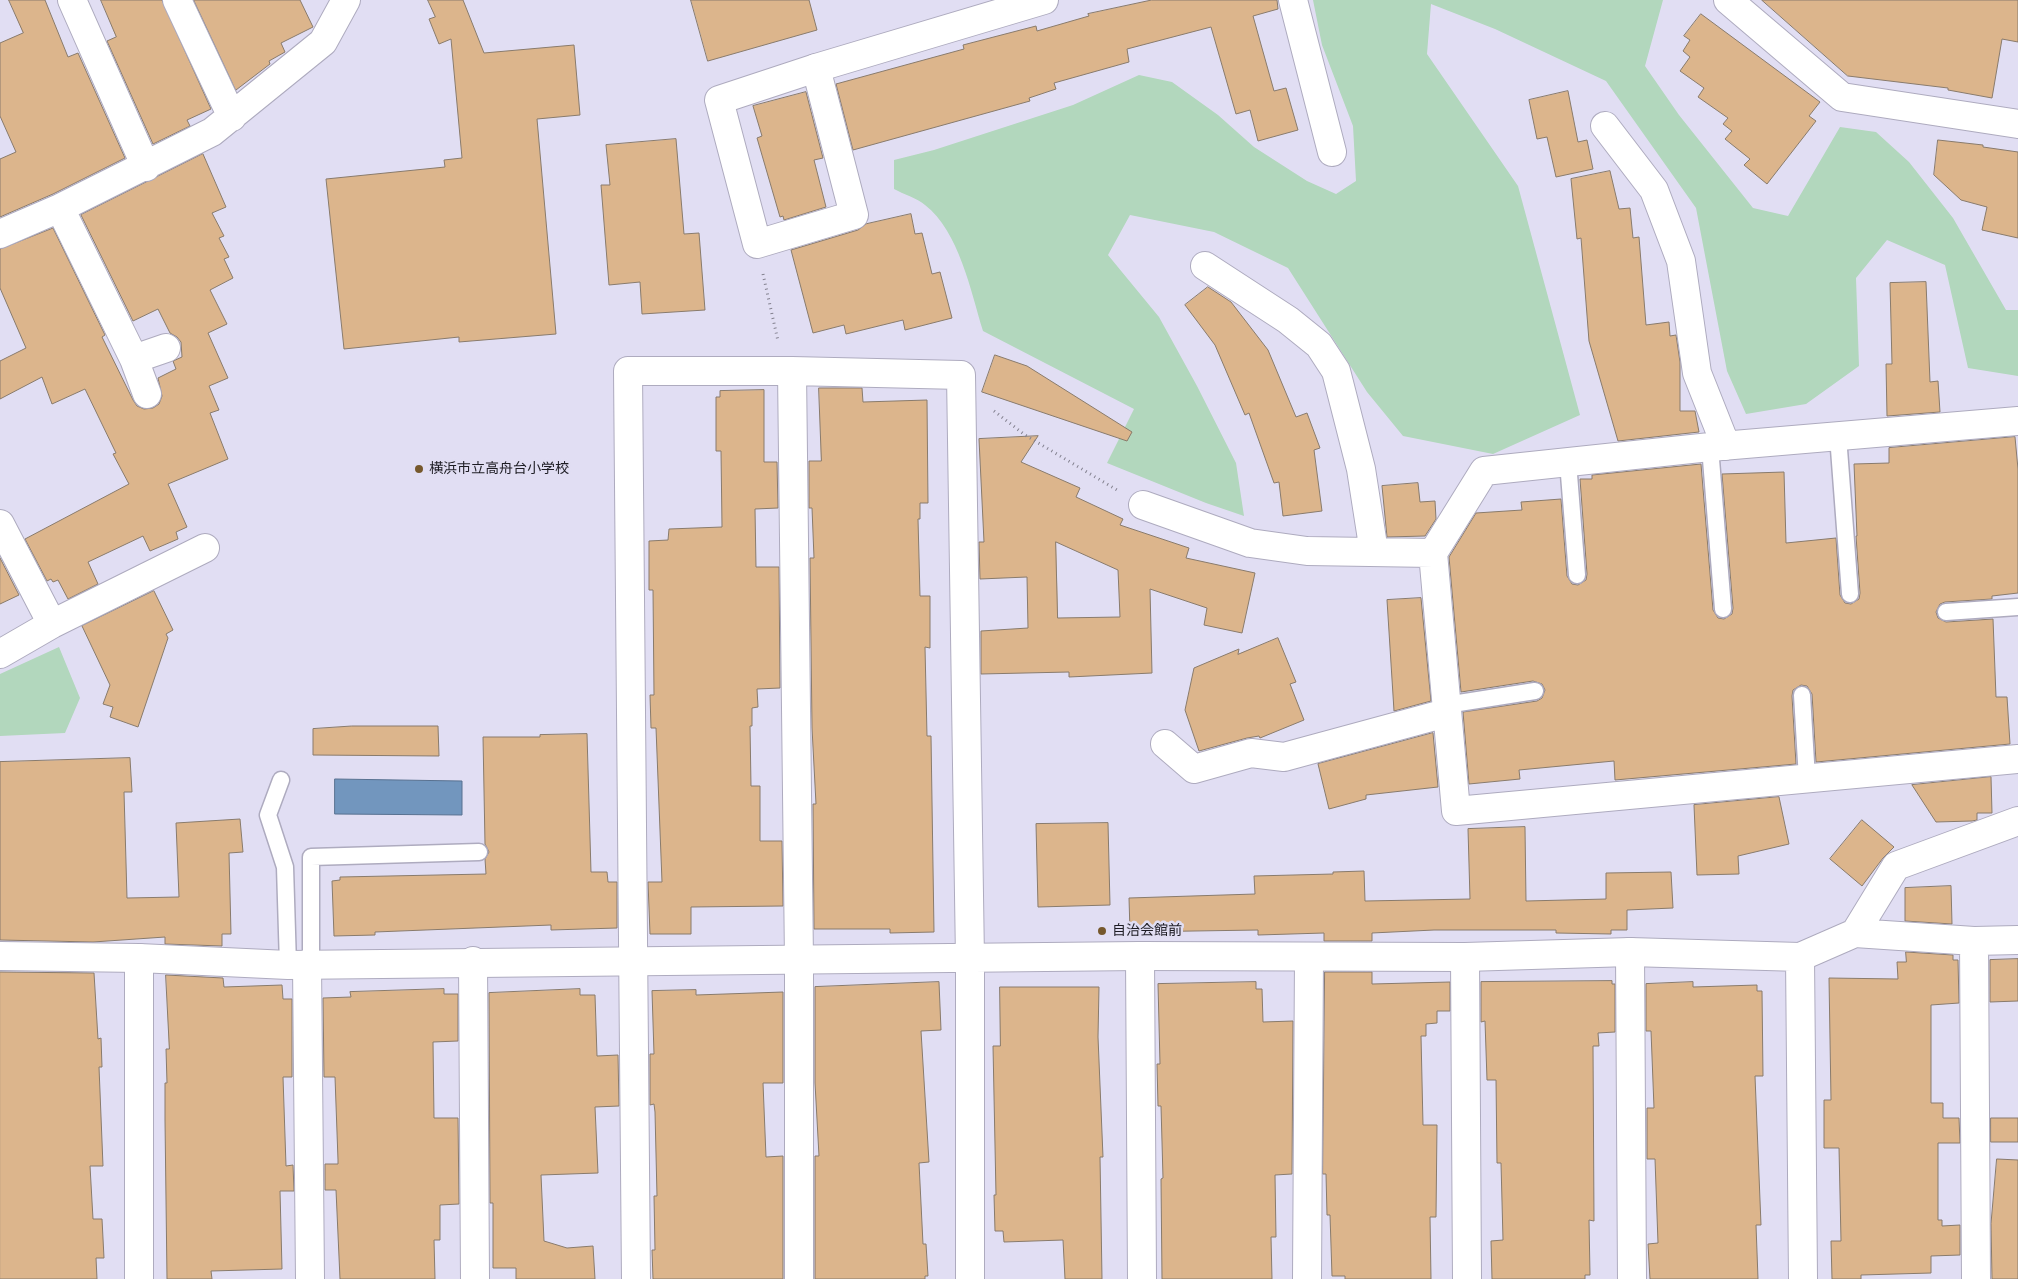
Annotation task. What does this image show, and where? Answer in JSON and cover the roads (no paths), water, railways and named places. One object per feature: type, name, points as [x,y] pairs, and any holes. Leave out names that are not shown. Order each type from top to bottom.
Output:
[{"type":"street","points":[[72,0],[146,167]]},
{"type":"street","points":[[177,0],[232,117]]},
{"type":"street","points":[[0,234],[146,167],[212,132],[323,42],[346,0]]},
{"type":"street","points":[[816,68],[854,215],[756,244],[719,100],[816,68],[1044,0]]},
{"type":"street","points":[[1293,0],[1332,152]]},
{"type":"street","points":[[1728,0],[1842,97],[2018,124]]},
{"type":"street","points":[[1605,126],[1654,190],[1680,261],[1697,373],[1718,447]]},
{"type":"street","points":[[60,208],[134,359],[147,394]]},
{"type":"street","points":[[1205,266],[1288,320],[1319,345],[1336,371],[1361,469],[1374,552]]},
{"type":"street","points":[[134,359],[166,348]]},
{"type":"street","points":[[636,1279],[628,371],[792,371],[961,375],[970,959],[970,1279]]},
{"type":"street","points":[[792,371],[799,961],[799,1279]]},
{"type":"street","points":[[2018,421],[1718,447],[1484,471],[1433,553],[1456,811],[2018,759]]},
{"type":"street","points":[[1143,504],[1250,543],[1307,551],[1433,553]]},
{"type":"street","points":[[0,524],[52,624]]},
{"type":"street","points":[[0,654],[52,624],[205,548]]},
{"type":"street","points":[[1164,744],[1194,769],[1251,753],[1284,757],[1446,709]]},
{"type":"street","points":[[1855,933],[1896,866],[2018,821]]},
{"type":"street","points":[[0,956],[139,958],[302,964],[473,961],[799,961],[1140,956],[1464,957],[1630,952],[1800,956],[1855,933],[1974,941],[2018,940]]},
{"type":"street","points":[[1974,941],[1976,1279]]},
{"type":"street","points":[[1630,952],[1632,1279]]},
{"type":"street","points":[[1140,956],[1142,1279]]},
{"type":"street","points":[[1800,956],[1803,1279]]},
{"type":"street","points":[[1307,1279],[1309,957]]},
{"type":"street","points":[[1464,957],[1467,1279]]},
{"type":"street","points":[[139,958],[139,1279]]},
{"type":"street","points":[[473,961],[475,1279]]},
{"type":"street","points":[[302,964],[310,1279]]},
{"type":"lane","points":[[1838,436],[1850,594]]},
{"type":"lane","points":[[1718,447],[1722,609]]},
{"type":"lane","points":[[1568,462],[1577,575]]},
{"type":"lane","points":[[1946,612],[2018,607]]},
{"type":"lane","points":[[1446,709],[1535,691]]},
{"type":"lane","points":[[1802,695],[1807,779]]},
{"type":"lane","points":[[281,780],[268,815],[285,867],[302,964]]},
{"type":"lane","points":[[302,964],[311,857],[480,852]]},
{"type":"water","points":[[335,779],[462,781],[462,815],[335,814]]},
{"type":"place","name":"横浜市立高舟台小学校","points":[[419,469]]},
{"type":"place","name":"自治会館前","points":[[1102,931]]}]
